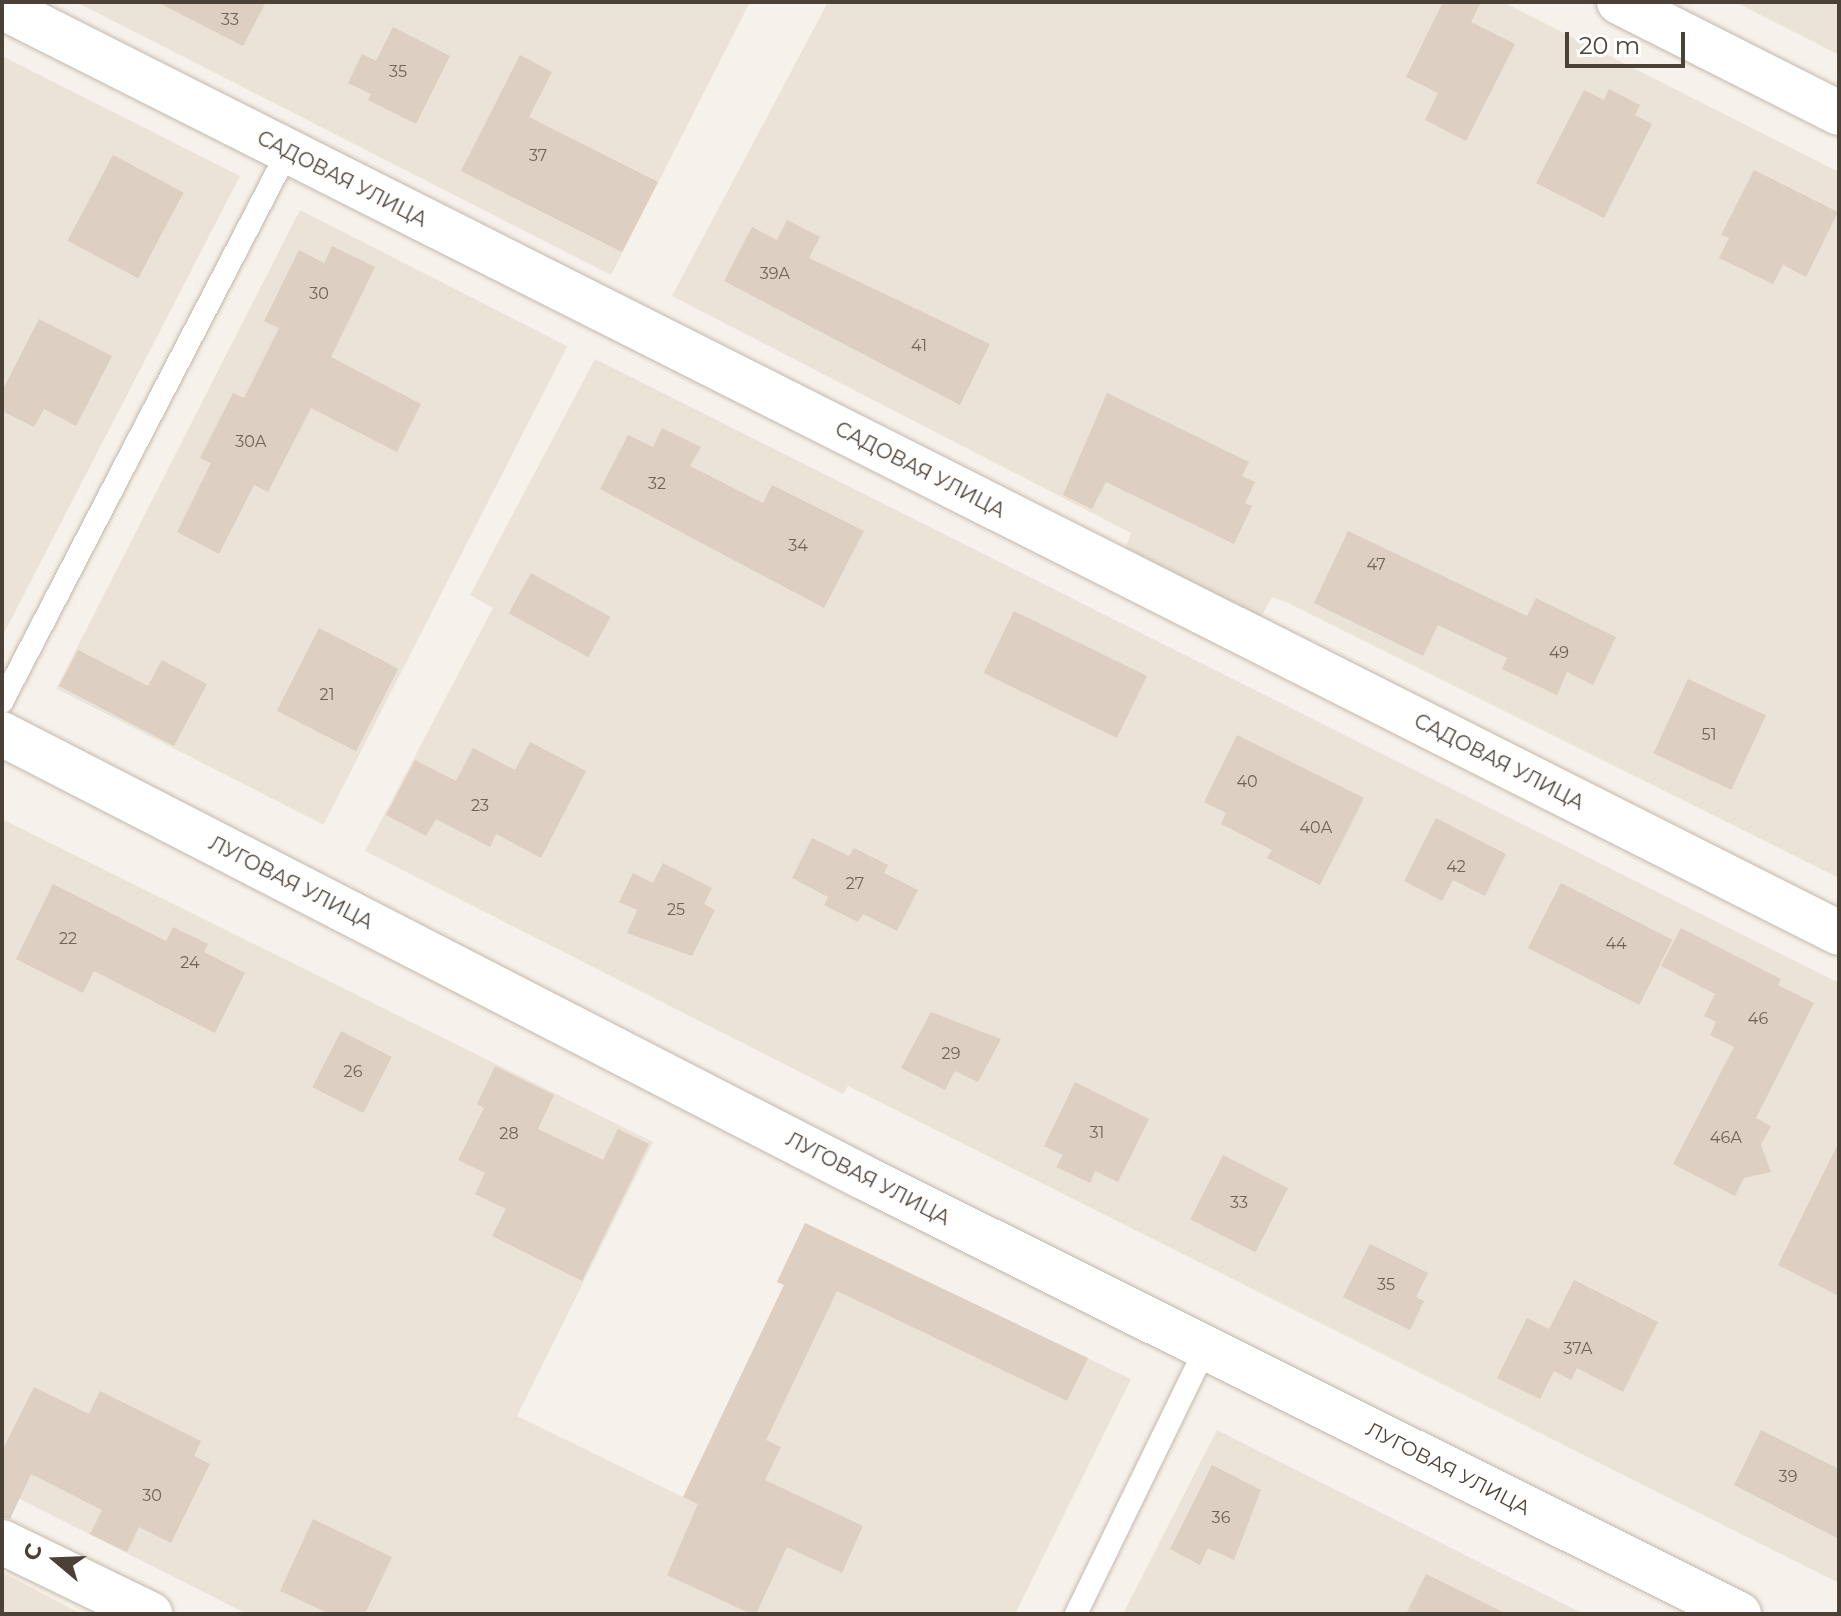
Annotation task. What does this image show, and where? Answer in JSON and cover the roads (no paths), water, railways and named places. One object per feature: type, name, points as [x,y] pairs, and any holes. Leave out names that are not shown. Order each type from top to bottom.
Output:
[{"type":"street","points":[[1619,2],[1839,113]]},
{"type":"street","name":"САДОВАЯ УЛИЦА","points":[[2,7],[1839,933]]},
{"type":"street","name":"ЛУГОВАЯ УЛИЦА","points":[[2,734],[1206,1348],[1739,1614]]},
{"type":"street","points":[[2,1542],[150,1614]]},
{"type":"lane","points":[[2,702],[288,151]]},
{"type":"lane","points":[[1076,1614],[1206,1348]]}]
